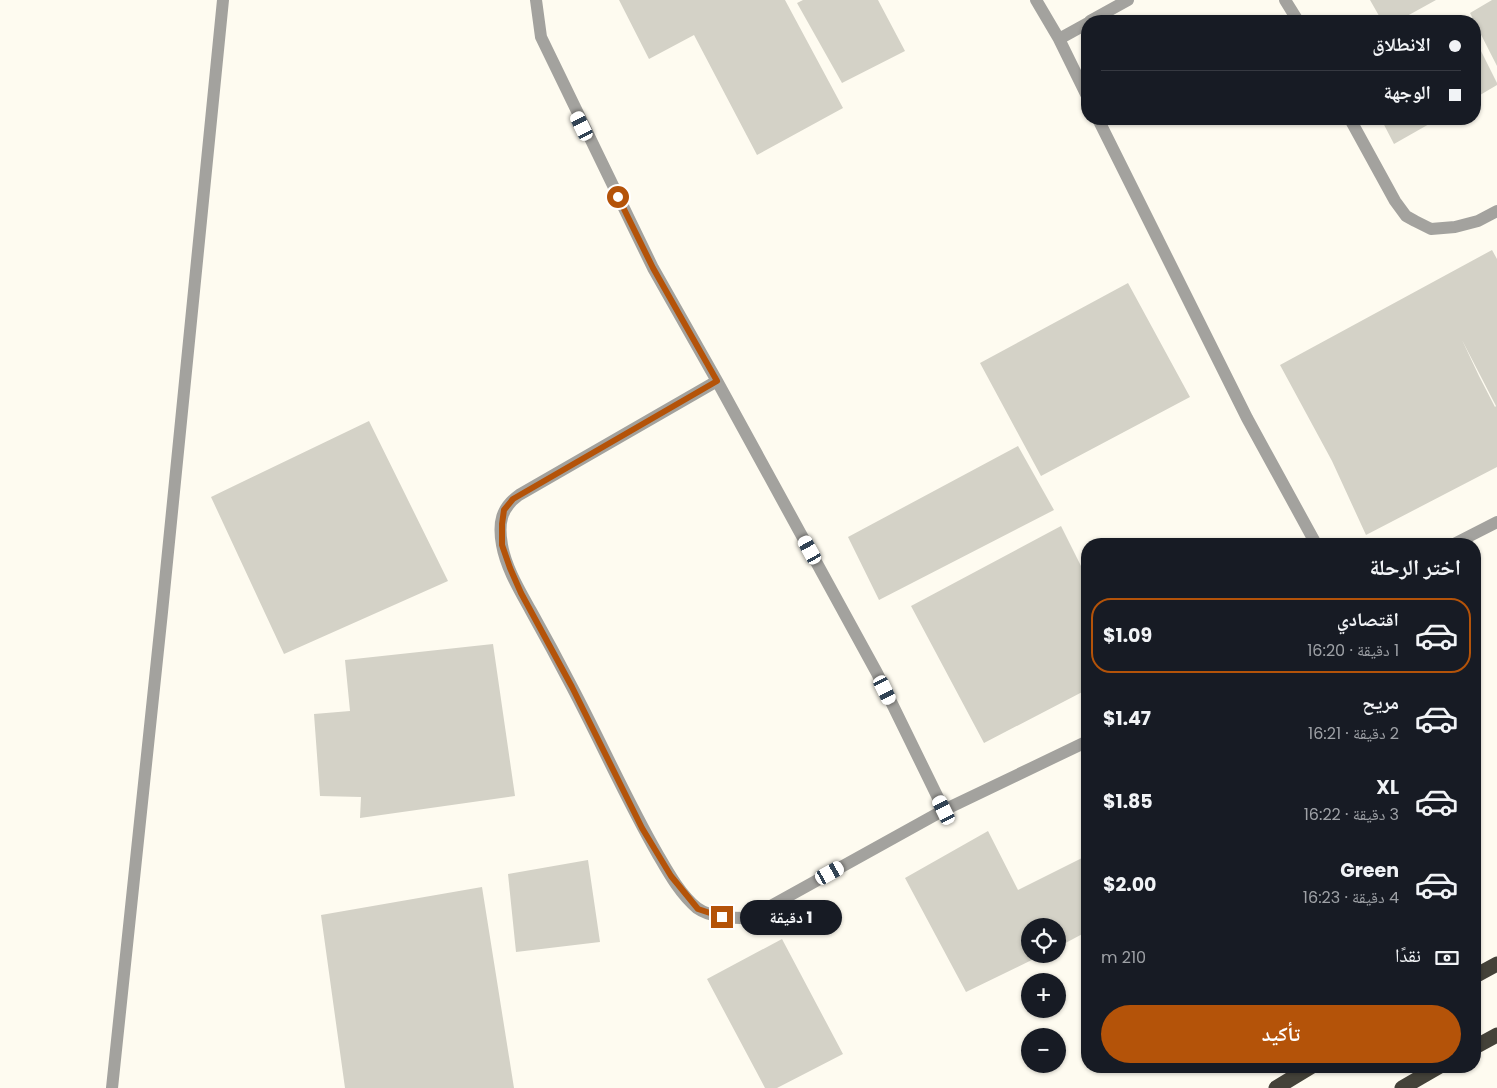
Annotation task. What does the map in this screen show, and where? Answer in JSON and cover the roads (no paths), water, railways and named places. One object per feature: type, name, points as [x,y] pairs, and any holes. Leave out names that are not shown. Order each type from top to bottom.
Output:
[{"type":"highway","points":[[1481,973],[1497,964]]},
{"type":"highway","points":[[1481,1044],[1497,1035]]},
{"type":"highway","points":[[1276,1088],[1301,1073]]},
{"type":"highway","points":[[1402,1088],[1428,1073]]},
{"type":"street","points":[[112,1088],[223,0]]},
{"type":"street","points":[[536,0],[541,37],[653,268],[877,673],[944,810]]},
{"type":"street","points":[[1036,0],[1081,84]]},
{"type":"street","points":[[1101,15],[1128,0]]},
{"type":"street","points":[[1285,0],[1294,15]]},
{"type":"street","points":[[1059,40],[1081,27]]},
{"type":"street","points":[[1101,125],[1247,418],[1313,538]]},
{"type":"street","points":[[1353,125],[1395,201],[1406,216],[1414,221],[1431,229],[1455,227],[1478,221],[1497,211]]},
{"type":"street","points":[[717,381],[519,494],[508,504],[503,515],[502,545],[521,593],[572,687],[642,828],[671,876],[698,909],[722,917],[749,918],[944,810],[1081,744]]},
{"type":"street","points":[[1466,538],[1497,522]]}]
